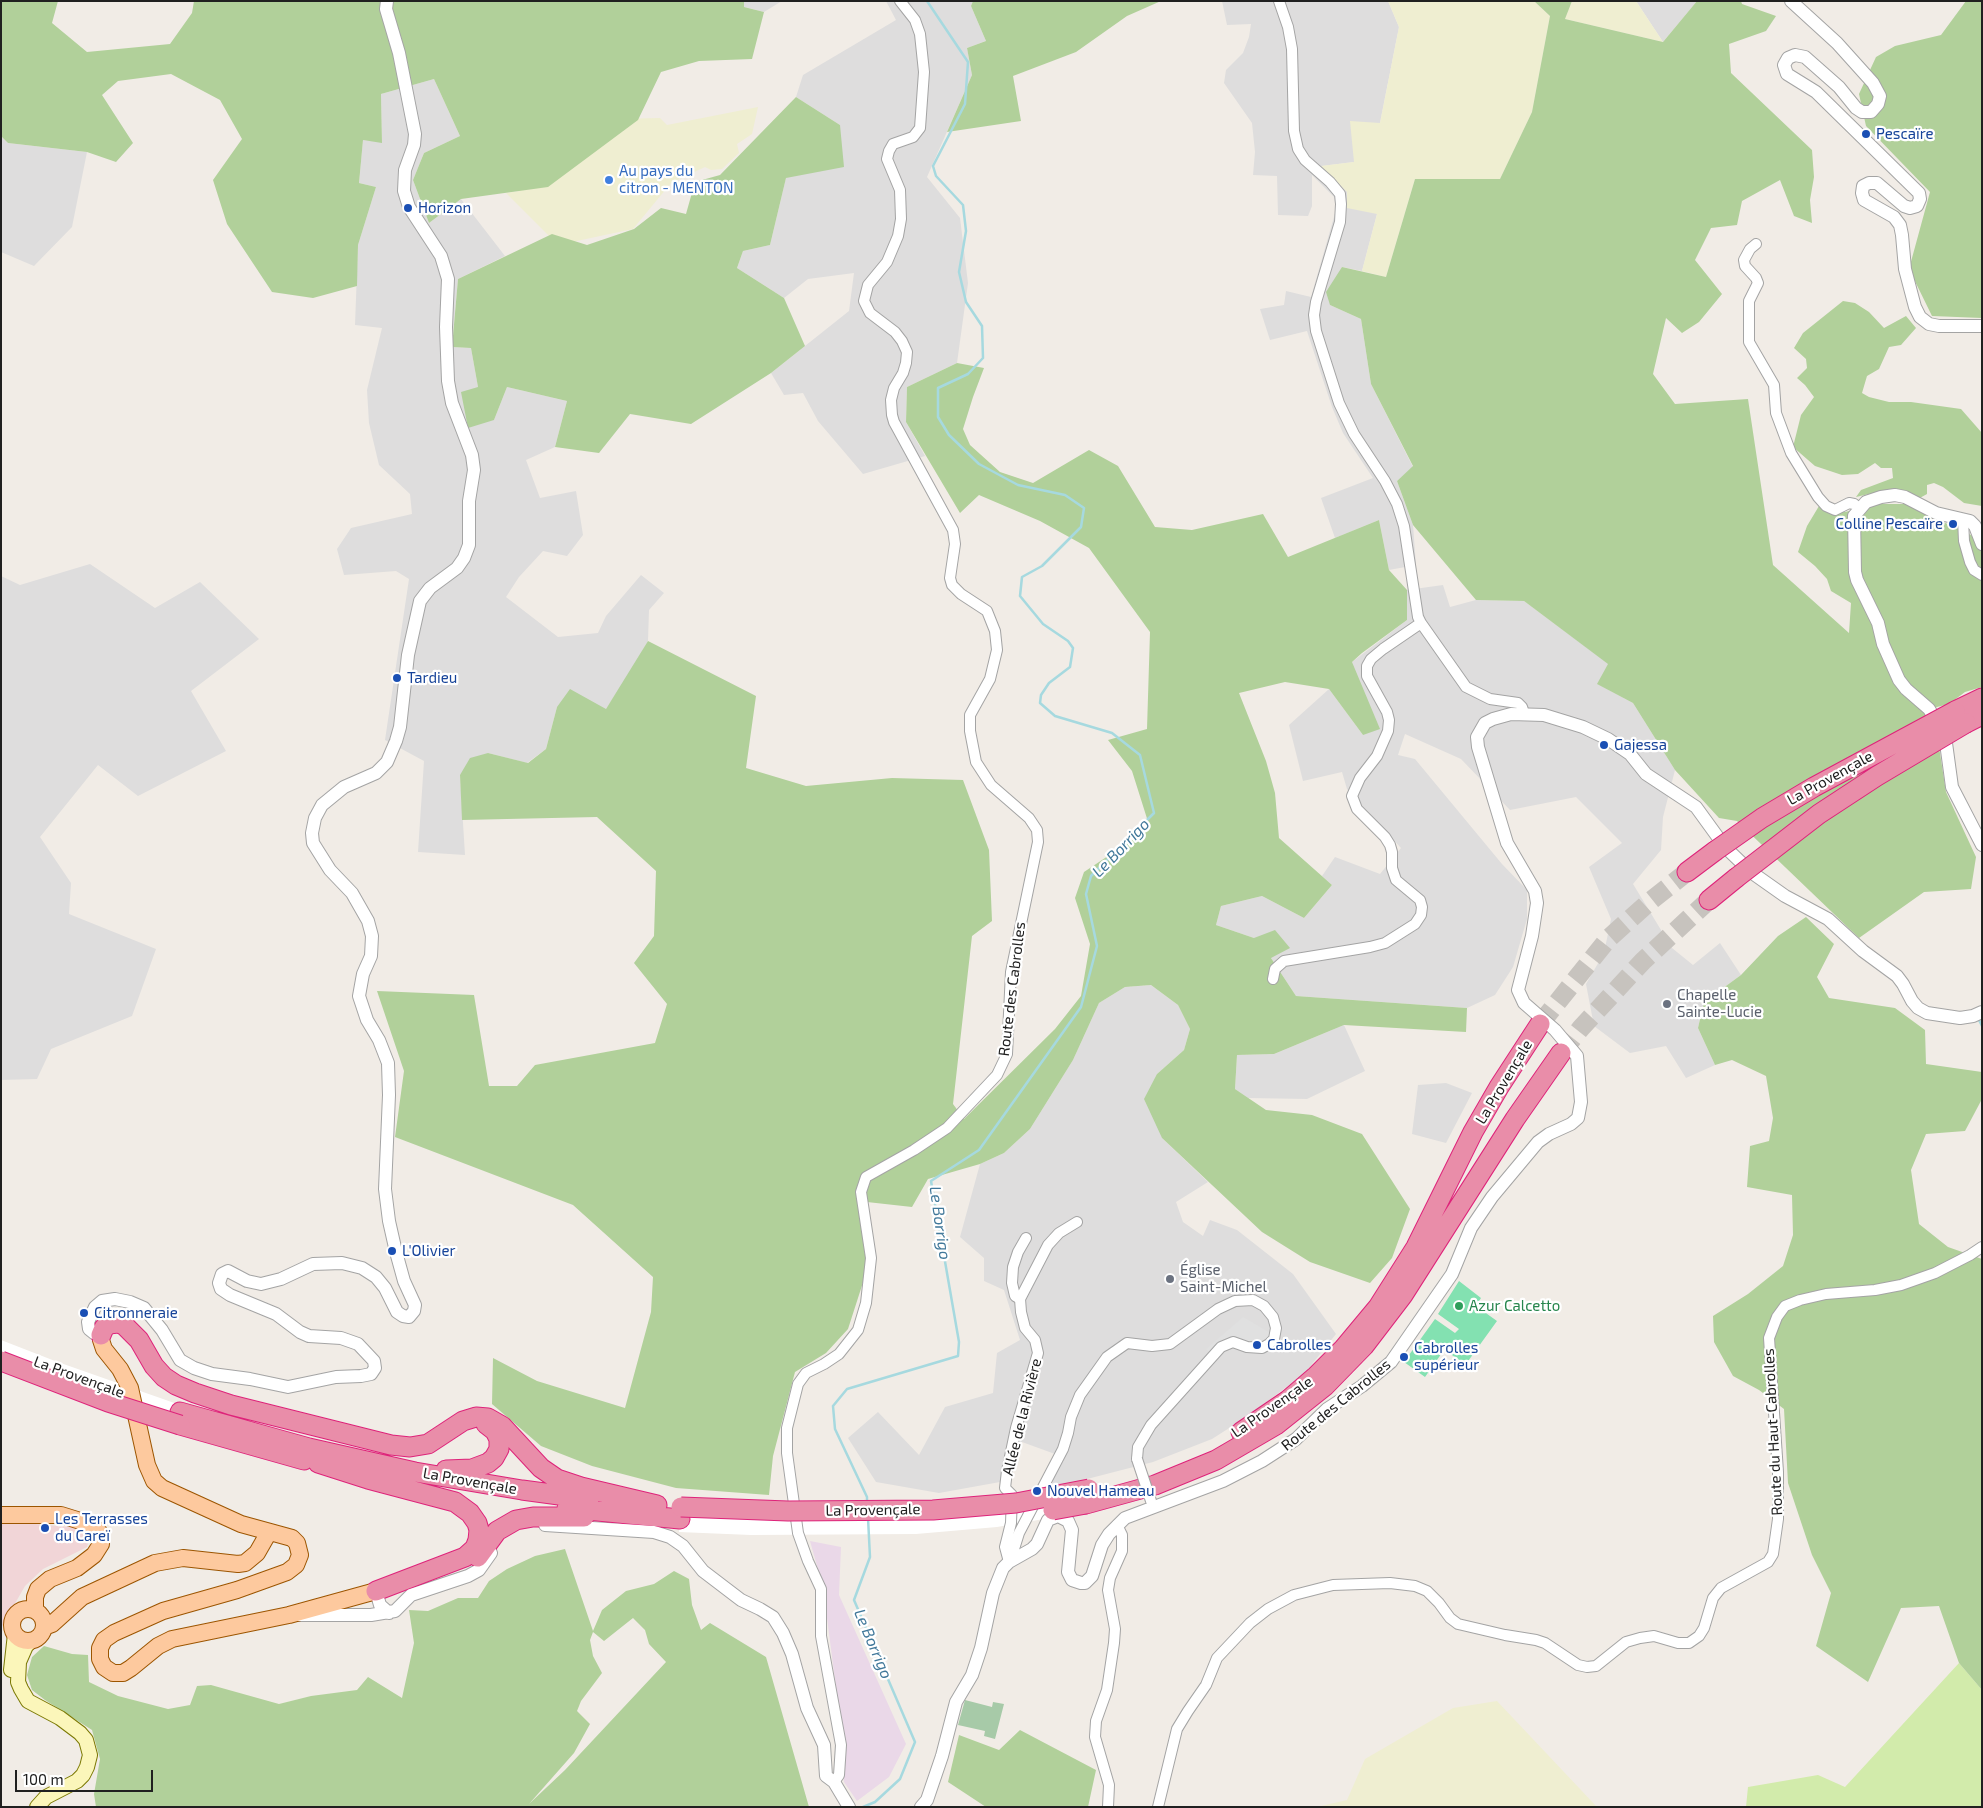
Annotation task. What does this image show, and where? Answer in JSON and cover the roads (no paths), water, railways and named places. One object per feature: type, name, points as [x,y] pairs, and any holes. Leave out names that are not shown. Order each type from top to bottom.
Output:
[{"type":"highway","name":"La Provençale","points":[[1710,900],[1819,814],[1968,716],[1982,698]]},
{"type":"highway","name":"La Provençale","points":[[1687,872],[1762,818],[1814,787],[1968,716]]},
{"type":"highway","name":"La Provençale","points":[[1088,1497],[1163,1468],[1221,1442],[1274,1410],[1303,1388],[1330,1363],[1366,1322],[1398,1278],[1429,1222],[1486,1109],[1540,1024]]},
{"type":"highway","name":"La Provençale","points":[[1,1347],[244,1444],[318,1463],[466,1493],[560,1507],[680,1513],[776,1523],[932,1523],[1017,1516],[1088,1497],[1155,1485],[1216,1460],[1276,1425],[1325,1386],[1364,1346],[1403,1295],[1515,1119],[1561,1053]]},
{"type":"highway","points":[[101,1335],[108,1324],[118,1323],[124,1325],[139,1340],[154,1366],[164,1377],[194,1393],[231,1405],[391,1445],[410,1447],[428,1444],[467,1420],[482,1417],[498,1423],[540,1468],[557,1479],[653,1511]]},
{"type":"highway","name":"La Provençale","points":[[1,1361],[108,1402],[180,1419],[454,1480],[653,1511]]},
{"type":"highway","points":[[386,1466],[461,1470],[472,1469],[488,1463],[494,1458],[499,1449],[500,1442],[497,1435],[487,1424],[467,1420]]},
{"type":"highway","points":[[318,1463],[368,1479],[455,1502],[470,1513],[477,1523],[479,1530],[478,1540],[474,1548],[465,1557],[368,1593]]},
{"type":"highway","points":[[368,1593],[438,1576],[468,1566],[497,1531],[521,1519],[541,1516],[653,1511]]},
{"type":"main road","points":[[101,1335],[100,1340],[104,1349],[120,1369],[130,1388],[147,1465],[154,1481],[162,1488],[241,1524],[287,1536],[297,1543],[300,1551],[299,1559],[292,1570],[255,1584],[164,1611],[122,1628],[104,1640],[100,1648],[100,1659],[107,1670],[114,1673],[123,1672],[131,1668],[158,1646],[172,1639],[289,1615],[368,1593]]},
{"type":"main road","points":[[1,1515],[61,1515],[90,1524],[101,1536],[101,1544],[98,1550],[88,1559],[77,1568],[44,1583],[38,1589],[35,1597],[35,1616],[41,1633],[26,1646],[19,1662],[18,1682],[28,1701],[60,1718],[80,1733],[86,1740],[90,1755],[87,1767],[77,1781],[46,1797],[37,1807]]},
{"type":"main road","points":[[1,1524],[60,1523],[76,1519]]},
{"type":"main road","points":[[32,1640],[22,1640],[15,1634],[12,1629],[13,1618],[60,1616],[82,1597],[165,1560],[190,1558],[238,1564],[245,1563],[257,1553],[269,1532]]},
{"type":"main road","points":[[15,1634],[11,1682],[18,1701],[24,1707],[57,1724],[68,1725]]},
{"type":"street","points":[[101,1335],[94,1333],[89,1328],[88,1322],[94,1307],[102,1301],[115,1299],[130,1302],[144,1308],[162,1330],[180,1360],[194,1368],[212,1374],[288,1387],[336,1377],[371,1374],[375,1368],[374,1361],[358,1344],[341,1338],[309,1336],[300,1332],[276,1314],[230,1295],[221,1289],[219,1282],[222,1274],[228,1271],[247,1281],[261,1284],[281,1279],[313,1264],[342,1263],[362,1268],[376,1277],[385,1288],[398,1312],[403,1316],[409,1317],[414,1311],[415,1305],[404,1281],[396,1252],[386,1197],[388,1063],[382,1045],[367,1020],[359,996],[363,974],[371,956],[372,936],[368,921],[352,893],[330,870],[313,843],[312,833],[315,818],[322,805],[344,787],[376,773],[387,762],[400,726],[408,655],[420,601],[430,588],[457,568],[464,558],[469,545],[469,501],[474,470],[472,455],[452,403],[448,381],[447,274],[441,256],[409,207],[404,192],[404,170],[414,145],[415,134],[399,53],[386,9],[387,1]]},
{"type":"street","name":"Route des Cabrolles","points":[[834,1782],[839,1775],[841,1744],[821,1636],[821,1589],[798,1534],[786,1453],[787,1428],[798,1384],[806,1373],[839,1354],[858,1330],[866,1303],[871,1258],[861,1192],[866,1177],[914,1150],[947,1128],[997,1076],[1007,1054],[1011,972],[1038,842],[1036,830],[1029,818],[991,784],[976,762],[970,731],[970,715],[990,679],[997,650],[995,631],[987,610],[961,594],[952,585],[950,578],[955,544],[953,530],[894,422],[892,415],[891,400],[894,388],[903,373],[907,352],[895,332],[870,313],[864,301],[868,285],[887,262],[898,236],[902,219],[900,190],[887,159],[889,151],[893,144],[913,137],[920,128],[924,72],[920,34],[915,20],[900,1]]},
{"type":"street","points":[[1279,1],[1288,27],[1292,49],[1294,131],[1298,148],[1305,160],[1330,182],[1340,194],[1342,204],[1340,222],[1316,302],[1314,315],[1316,331],[1344,416],[1385,480],[1397,504],[1404,526],[1418,617],[1421,623],[1466,686],[1490,699],[1518,703],[1524,713]]},
{"type":"street","points":[[1791,1],[1837,43],[1874,83],[1880,96],[1878,104],[1871,112],[1862,112],[1856,108],[1839,87],[1805,57],[1795,55],[1788,58],[1784,66],[1787,74],[1816,92],[1919,193],[1920,199],[1916,206],[1910,208],[1904,206],[1877,184],[1869,183],[1863,186],[1862,193],[1864,200],[1894,217],[1900,225],[1905,269],[1915,307],[1920,317],[1929,324],[1939,326],[1982,326]]},
{"type":"street","points":[[1756,244],[1750,249],[1744,260],[1745,266],[1758,283],[1748,301],[1749,342],[1774,385],[1776,413],[1791,453],[1826,506],[1835,510],[1849,503],[1859,508]]},
{"type":"street","points":[[1982,544],[1975,526],[1970,521],[1936,513],[1905,497],[1895,495],[1866,502],[1854,516],[1857,580],[1878,623],[1883,644],[1899,680],[1906,690],[1930,709],[1939,726],[1946,743],[1952,787],[1982,845]]},
{"type":"street","points":[[1963,519],[1964,541],[1970,562],[1974,570],[1982,575]]},
{"type":"street","points":[[1273,979],[1275,969],[1284,961],[1385,943],[1416,924],[1420,915],[1422,907],[1420,900],[1396,880],[1392,868],[1390,845],[1385,837],[1357,809],[1352,796],[1360,778],[1377,756],[1388,731],[1389,720],[1387,712],[1367,676],[1368,666],[1371,659],[1383,649],[1421,623]]},
{"type":"street","name":"Route des Cabrolles","points":[[921,1807],[927,1800],[939,1765],[956,1702],[972,1675],[981,1648],[993,1593],[1003,1568],[1037,1544],[1048,1520],[1058,1516],[1063,1517],[1068,1522],[1072,1530],[1068,1572],[1072,1580],[1085,1583],[1092,1576],[1102,1545],[1117,1525],[1125,1518],[1152,1504],[1214,1485],[1262,1461],[1296,1439],[1327,1409],[1391,1362],[1449,1280],[1457,1266],[1471,1228],[1492,1197],[1538,1142],[1578,1118],[1582,1102],[1578,1056],[1555,1030],[1524,1003],[1518,990],[1532,936],[1537,903],[1535,891],[1507,843],[1478,747],[1477,737],[1485,723],[1511,714],[1544,715],[1583,727],[1621,747],[1630,754],[1646,774],[1696,807],[1725,848],[1751,872],[1785,896],[1828,919],[1863,951],[1897,976],[1918,1008],[1927,1013],[1960,1018],[1982,1012]]},
{"type":"street","points":[[1020,1299],[1048,1245],[1059,1233],[1077,1222]]},
{"type":"street","name":"Allée de la Rivière","points":[[1012,1560],[1005,1547],[1012,1523],[1012,1495],[1005,1488],[1016,1428],[1038,1353],[1035,1340],[1025,1328],[1020,1299],[1016,1296],[1012,1283],[1013,1267],[1018,1252],[1026,1238]]},
{"type":"street","name":"Route du Haut-Cabrolles","points":[[1158,1807],[1178,1729],[1206,1685],[1217,1658],[1250,1623],[1268,1609],[1294,1595],[1333,1585],[1390,1583],[1415,1586],[1426,1591],[1439,1602],[1450,1618],[1458,1624],[1545,1643],[1578,1665],[1587,1667],[1596,1666],[1626,1642],[1640,1638],[1654,1636],[1678,1643],[1689,1643],[1699,1636],[1714,1598],[1721,1588],[1768,1562],[1773,1554],[1778,1519],[1778,1472],[1769,1338],[1772,1328],[1785,1306],[1800,1300],[1826,1294],[1875,1290],[1901,1285],[1935,1273],[1970,1255],[1982,1246]]},
{"type":"street","points":[[1012,1560],[1019,1533],[1063,1449],[1071,1418],[1080,1394],[1107,1357],[1127,1343],[1152,1346],[1170,1344],[1218,1309],[1235,1301],[1253,1300],[1264,1306],[1273,1317],[1276,1328],[1274,1339],[1262,1348],[1255,1349],[1233,1342],[1221,1347],[1151,1425],[1138,1447],[1137,1459],[1152,1504]]},
{"type":"street","points":[[289,1615],[371,1615],[389,1613],[399,1609],[411,1595],[468,1576],[479,1570],[500,1540],[518,1528],[542,1525],[654,1532],[670,1537],[683,1546],[702,1571],[741,1600],[772,1617],[783,1633],[792,1654],[807,1708],[824,1745],[826,1776],[834,1782],[846,1801]]},
{"type":"street","points":[[1108,1807],[1110,1785],[1097,1749],[1095,1736],[1096,1721],[1106,1690],[1114,1643],[1115,1629],[1108,1590],[1110,1578],[1122,1551],[1122,1535],[1117,1525]]},
{"type":"street","points":[[368,1593],[389,1613]]},
{"type":"street","points":[[368,1593],[364,1608],[371,1615]]},
{"type":"waterway","name":"Le Borrigo","points":[[867,1503],[867,1497],[835,1429],[833,1406],[847,1389],[958,1356],[959,1342],[931,1181],[979,1150],[1081,1007],[1097,946],[1086,894],[1091,876],[1154,813],[1140,755],[1112,733],[1055,716],[1040,703],[1041,695],[1049,683],[1070,667],[1073,648],[1068,641],[1043,624],[1020,596],[1022,577],[1042,566],[1081,527],[1084,508],[1065,495],[1018,485],[979,464],[949,435],[938,417],[938,388],[968,374],[983,358],[982,326],[966,302],[959,272],[966,231],[963,205],[936,176],[933,166],[965,104],[968,62],[927,1]]},
{"type":"waterway","points":[[1979,1020],[1982,1026]]},
{"type":"waterway","name":"Le Borrigo","points":[[863,1807],[875,1802],[900,1779],[915,1742],[854,1600],[870,1557],[868,1518]]},
{"type":"tunnel","points":[[1540,1024],[1608,939],[1648,903],[1687,872]]},
{"type":"tunnel","points":[[1561,1053],[1581,1028],[1643,961],[1709,900]]},
{"type":"place","name":"Pescaïre","points":[[1866,134]]},
{"type":"place","name":"Au pays du citron - MENTON","points":[[609,180]]},
{"type":"place","name":"Horizon","points":[[408,208]]},
{"type":"place","name":"Colline Pescaïre","points":[[1953,524]]},
{"type":"place","name":"Tardieu","points":[[397,678]]},
{"type":"place","name":"Gajessa","points":[[1604,745]]},
{"type":"place","name":"Chapelle Sainte-Lucie","points":[[1667,1004]]},
{"type":"place","name":"L'Olivier","points":[[392,1251]]},
{"type":"place","name":"Église Saint-Michel","points":[[1170,1279]]},
{"type":"place","name":"Azur Calcetto","points":[[1459,1306]]},
{"type":"place","name":"Citronneraie","points":[[84,1313]]},
{"type":"place","name":"Cabrolles","points":[[1257,1345]]},
{"type":"place","name":"Cabrolles supérieur","points":[[1404,1357]]},
{"type":"place","name":"Nouvel Hameau","points":[[1037,1491]]},
{"type":"place","name":"Les Terrasses du Careï","points":[[45,1528]]}]
